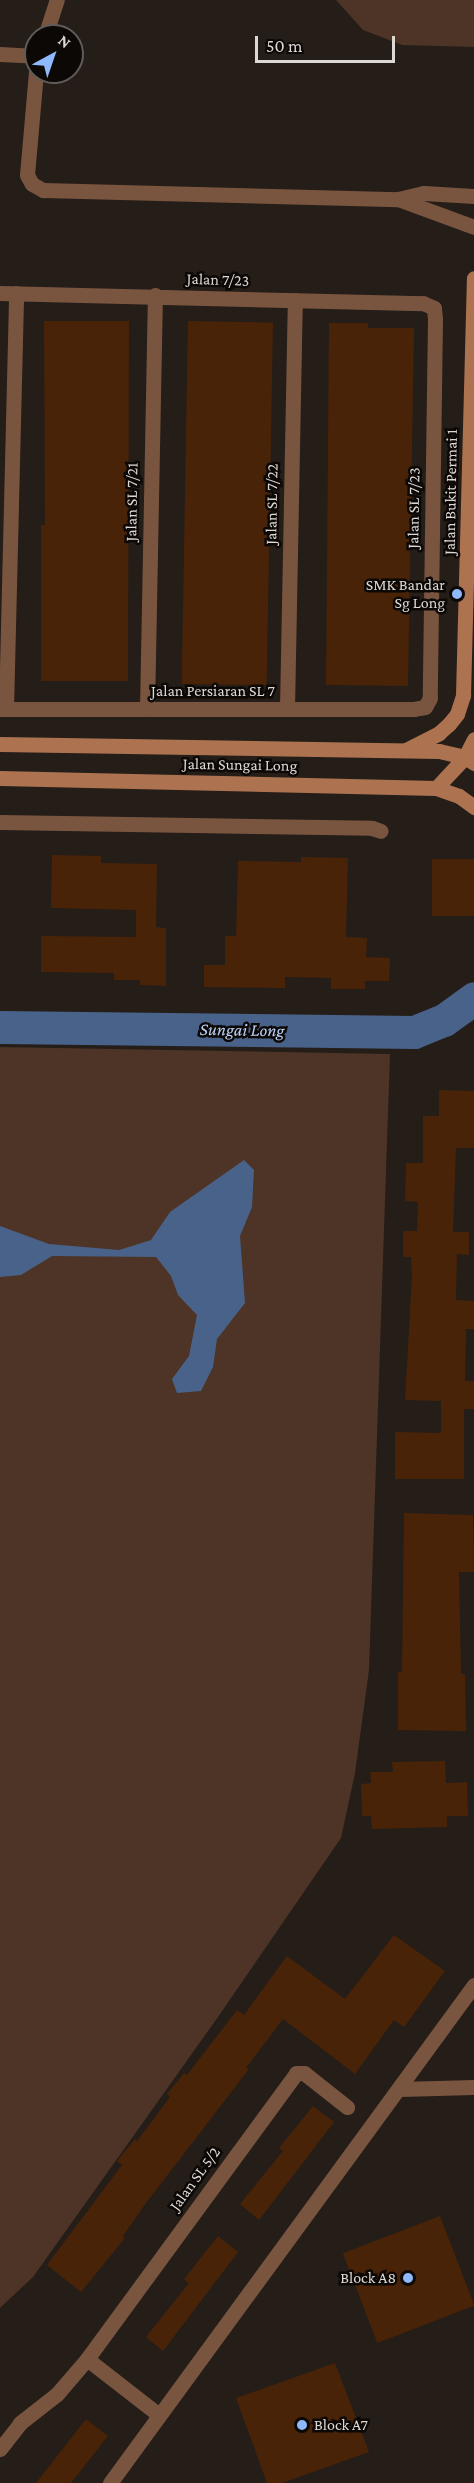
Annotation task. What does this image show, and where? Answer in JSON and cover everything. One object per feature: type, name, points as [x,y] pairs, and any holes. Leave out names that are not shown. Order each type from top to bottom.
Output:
[{"type":"street","points":[[49,24],[57,0]]},
{"type":"street","points":[[0,54],[24,55]]},
{"type":"street","points":[[35,84],[27,175],[32,184],[43,190],[398,199],[424,193],[474,196]]},
{"type":"street","points":[[398,199],[429,208],[474,227]]},
{"type":"street","name":"Jalan Bukit Permai 1","points":[[406,750],[439,733],[449,724],[457,714],[463,695],[474,278]]},
{"type":"street","name":"Jalan 7/23","points":[[0,293],[423,303],[434,308]]},
{"type":"street","points":[[3,709],[16,293]]},
{"type":"street","name":"Jalan SL 7/21","points":[[147,709],[155,295]]},
{"type":"street","name":"Jalan SL 7/22","points":[[287,709],[295,300]]},
{"type":"street","name":"Jalan SL 7/23","points":[[425,707],[430,698],[434,308]]},
{"type":"street","name":"Jalan Persiaran SL 7","points":[[3,709],[425,707]]},
{"type":"street","points":[[436,788],[470,760],[474,739]]},
{"type":"street","name":"Jalan Sungai Long","points":[[0,744],[439,751],[470,760]]},
{"type":"street","name":"Jalan Sungai Long","points":[[0,778],[436,788],[459,796],[474,807]]},
{"type":"street","points":[[0,822],[372,828],[381,831]]},
{"type":"street","points":[[110,2483],[474,1985]]},
{"type":"street","name":"Jalan SL 5/2","points":[[87,2359],[296,2073],[304,2073],[347,2107]]},
{"type":"street","points":[[400,2089],[474,2087]]},
{"type":"street","points":[[0,2449],[20,2423],[57,2394],[87,2359],[159,2415]]},
{"type":"shaded area","points":[[336,0],[474,0],[474,47],[402,45],[363,30]]},
{"type":"shaded area","points":[[0,1047],[390,1054],[369,1670],[355,1773],[341,1838],[218,2017],[33,2277],[0,2308]]},
{"type":"water","points":[[244,1160],[254,1170],[252,1207],[240,1236],[245,1303],[217,1339],[213,1367],[201,1391],[177,1393],[172,1379],[189,1356],[197,1315],[178,1295],[171,1276],[156,1257],[52,1256],[21,1275],[0,1277],[0,1226],[49,1244],[119,1250],[151,1240],[170,1212]]},
{"type":"building","points":[[44,321],[129,321],[128,681],[41,681],[41,525],[45,525]]},
{"type":"building","points":[[188,321],[273,322],[267,685],[182,684]]},
{"type":"building","points":[[329,323],[368,323],[368,328],[414,328],[408,686],[326,685]]},
{"type":"building","points":[[52,855],[101,856],[101,863],[157,864],[156,927],[166,928],[166,986],[140,985],[140,980],[114,980],[114,973],[41,972],[41,936],[136,937],[136,910],[51,908]]},
{"type":"building","points":[[301,857],[348,858],[346,937],[367,938],[366,957],[390,958],[389,981],[365,981],[365,989],[331,989],[331,978],[285,977],[285,988],[204,987],[204,965],[225,965],[225,936],[236,936],[238,861],[301,862]]},
{"type":"building","points":[[432,859],[474,859],[474,916],[432,916]]},
{"type":"building","points":[[439,1090],[474,1091],[474,1148],[456,1148],[453,1232],[469,1232],[469,1255],[457,1254],[456,1300],[474,1301],[474,1329],[466,1329],[465,1381],[474,1381],[474,1409],[464,1409],[464,1479],[395,1479],[395,1432],[441,1433],[441,1401],[405,1400],[412,1276],[411,1257],[403,1257],[403,1231],[417,1231],[418,1202],[405,1201],[406,1163],[423,1163],[423,1116],[439,1116]]},
{"type":"building","points":[[404,1513],[473,1515],[474,1572],[459,1572],[461,1674],[465,1674],[466,1731],[398,1730],[398,1672],[402,1672]]},
{"type":"building","points":[[445,1761],[446,1783],[467,1782],[468,1816],[447,1816],[447,1827],[372,1829],[371,1816],[362,1816],[361,1784],[371,1783],[370,1772],[393,1772],[392,1762]]},
{"type":"building","points":[[394,1935],[445,1971],[404,2027],[394,2020],[355,2074],[283,2019],[246,2068],[249,2069],[146,2203],[123,2236],[125,2238],[81,2292],[47,2265],[122,2165],[117,2161],[135,2139],[137,2141],[170,2097],[167,2094],[184,2073],[187,2075],[237,2010],[244,2015],[287,1956],[345,1999]]},
{"type":"building","points":[[313,2106],[334,2122],[259,2220],[240,2204],[283,2151],[279,2148]]},
{"type":"building","name":"Block A8","points":[[440,2216],[474,2306],[377,2343],[343,2253]]},
{"type":"building","points":[[218,2236],[238,2252],[163,2351],[146,2337],[189,2283],[184,2279]]},
{"type":"building","name":"Block A7","points":[[335,2363],[369,2452],[282,2483],[267,2483],[236,2398]]},
{"type":"building","points":[[86,2419],[108,2436],[71,2483],[36,2483]]},
{"type":"waterway","name":"Sungai Long","points":[[0,1027],[414,1032],[444,1020],[474,998]]},
{"type":"place","name":"SMK Bandar Sg Long","points":[[457,594]]},
{"type":"place","name":"Block A8","points":[[408,2278]]},
{"type":"place","name":"Block A7","points":[[302,2425]]}]
